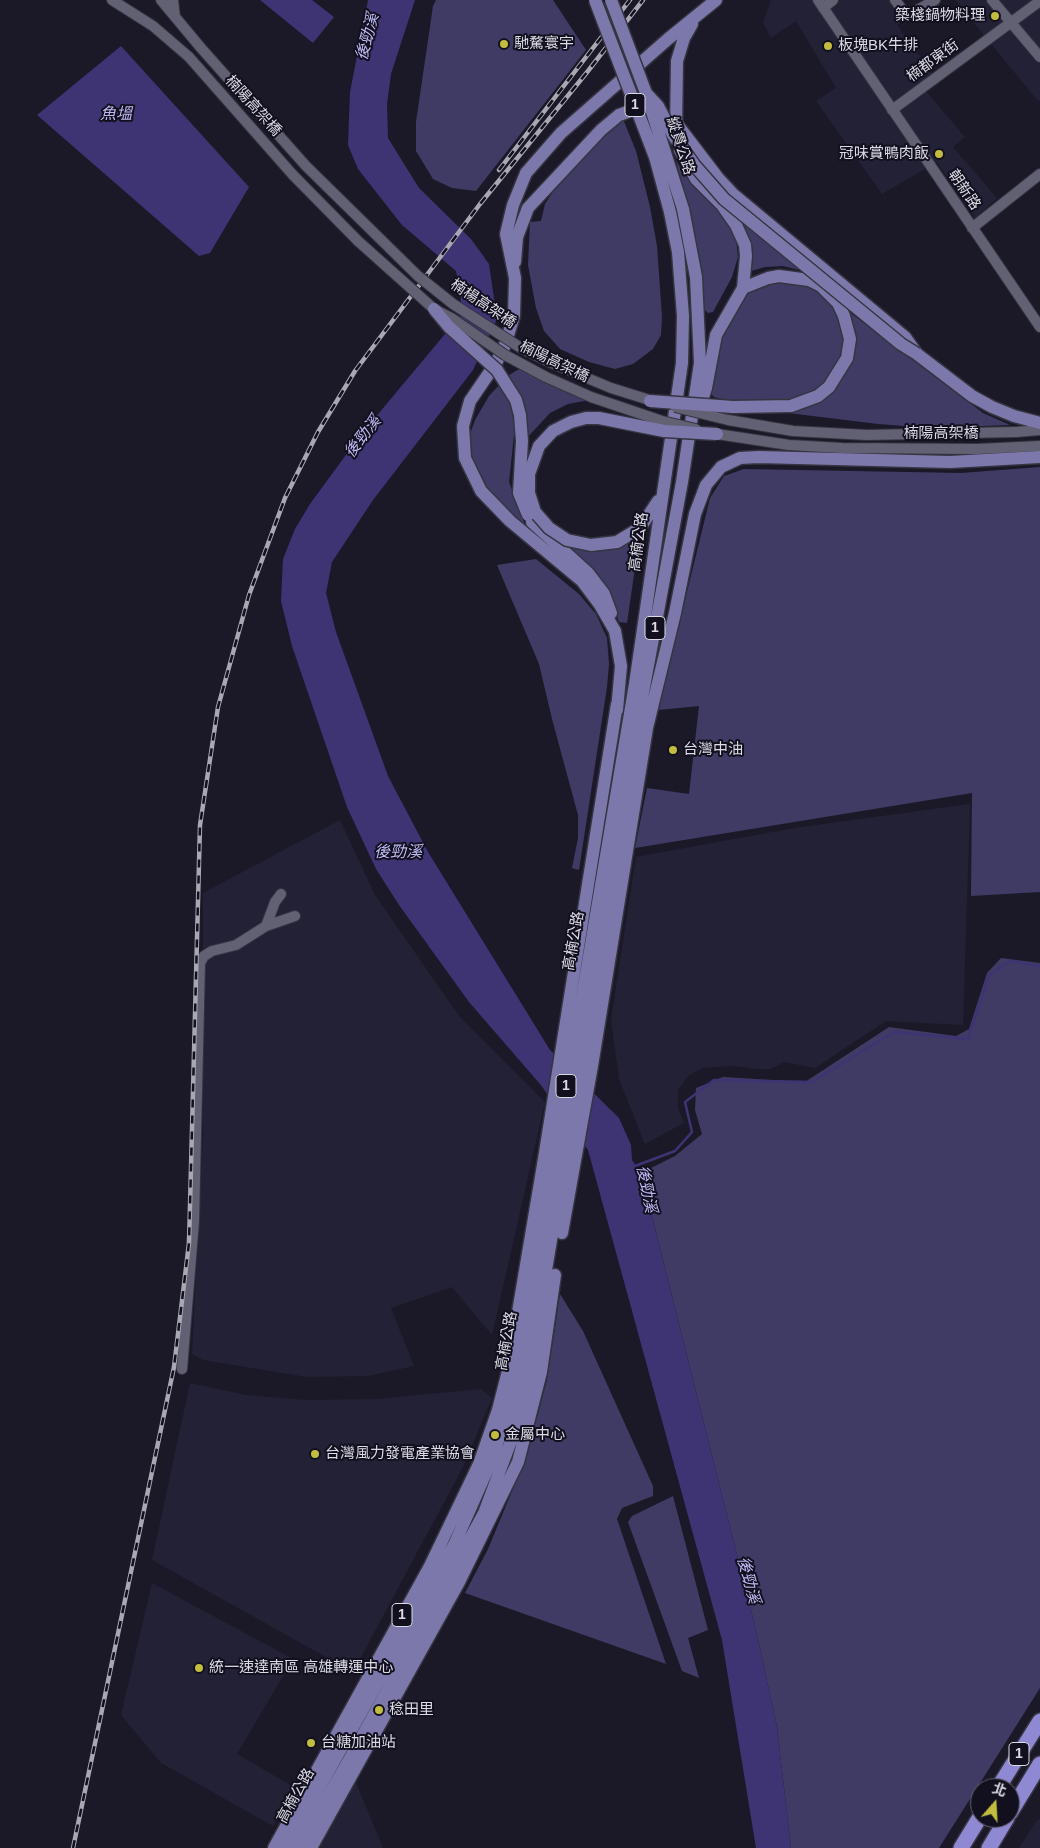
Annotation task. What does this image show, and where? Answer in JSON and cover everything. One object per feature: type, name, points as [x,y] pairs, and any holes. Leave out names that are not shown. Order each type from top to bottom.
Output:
[{"type":"highway","name":"1","points":[[1004,1778],[1040,1720]]},
{"type":"highway","name":"1","points":[[1020,1797],[1040,1764]]},
{"type":"highway","points":[[961,1848],[973,1828]]},
{"type":"highway","points":[[989,1848],[1001,1828]]},
{"type":"main road","name":"高楠公路","points":[[299,1848],[484,1513],[519,1414],[529,1372],[574,1140],[592,1066],[627,784],[631,707],[682,363],[684,316],[678,252],[670,212],[655,157],[596,0]]},
{"type":"main road","name":"1","points":[[611,0],[646,93]]},
{"type":"main road","points":[[515,278],[506,234],[512,205],[526,173],[561,133],[668,39],[716,0]]},
{"type":"main road","points":[[690,437],[706,388],[716,335],[743,288],[746,256],[742,235],[730,215],[691,172],[676,139],[677,61],[684,38],[700,14]]},
{"type":"main road","name":"縱貫公路","points":[[646,93],[683,209]]},
{"type":"main road","points":[[646,93],[658,106],[673,135],[695,166],[724,199],[901,344],[972,396],[992,407],[1039,427]]},
{"type":"main road","points":[[615,631],[600,605],[582,581],[510,521],[488,499],[472,475],[465,458],[462,436],[464,418],[474,392],[488,376],[505,345],[514,316],[516,238],[526,212],[601,130],[619,115],[636,109],[650,112],[676,123],[734,194],[890,324],[905,338],[917,354]]},
{"type":"main road","name":"高楠公路","points":[[286,1848],[455,1543],[493,1457],[518,1371],[573,1046],[627,784],[642,727],[690,437],[700,363],[700,324],[696,276],[683,209]]},
{"type":"main road","points":[[650,401],[733,407],[791,406],[818,396],[829,387],[847,358],[850,339],[844,316],[838,303],[821,286],[809,280],[780,276],[768,278],[743,288]]},
{"type":"main road","points":[[434,310],[449,327],[497,370],[516,400],[521,430],[519,493],[532,522],[597,584],[608,603],[621,666],[617,704],[617,743],[627,784]]},
{"type":"main road","points":[[662,492],[640,528],[617,542],[591,545],[567,540],[549,528],[535,512],[529,493],[529,474],[539,446],[553,431],[571,422],[586,418],[599,418],[664,431],[717,434]]},
{"type":"main road","points":[[627,784],[638,756],[642,727],[695,514],[706,485],[721,467],[740,458],[759,457],[950,462],[1040,457]]},
{"type":"main road","name":"高楠公路","points":[[274,1848],[429,1568],[464,1497],[490,1436],[508,1371],[586,905],[603,780],[617,704]]},
{"type":"main road","points":[[603,780],[631,707]]},
{"type":"main road","name":"高楠公路","points":[[311,1848],[463,1575],[518,1462],[541,1372],[584,1056],[627,784]]},
{"type":"street","points":[[112,0],[153,26],[189,58]]},
{"type":"street","points":[[127,0],[160,27],[189,58]]},
{"type":"street","name":"楠楊高架橋","points":[[161,0],[306,166],[411,269],[453,304],[521,348],[549,362],[611,388],[650,401],[728,420],[792,431],[867,435],[1016,432],[1039,427]]},
{"type":"street","points":[[173,0],[176,18]]},
{"type":"street","points":[[820,4],[833,0]]},
{"type":"street","points":[[895,0],[907,16],[935,0]]},
{"type":"street","points":[[992,0],[1040,57]]},
{"type":"street","name":"楠都東街","points":[[892,110],[1040,0]]},
{"type":"street","name":"朝新路","points":[[820,4],[1039,324],[1040,332]]},
{"type":"street","name":"楠陽高架橋","points":[[189,58],[293,175],[358,241],[434,310],[453,318],[506,355],[591,397],[662,420],[717,434],[789,445],[842,448],[1019,448],[1040,446]]},
{"type":"street","points":[[972,228],[1040,174]]},
{"type":"street","points":[[266,926],[275,902],[282,894]]},
{"type":"street","points":[[182,1369],[194,1221],[198,972],[204,956],[212,951],[236,945],[266,926],[295,916]]},
{"type":"shaded area","points":[[436,0],[553,0],[586,50],[476,191],[452,188],[433,179],[416,151],[416,122],[433,6]]},
{"type":"shaded area","points":[[771,0],[889,0],[904,20],[897,25],[940,83],[926,91],[965,137],[953,147],[997,198],[975,218],[937,162],[882,194],[816,101],[836,88],[796,21],[771,38],[763,23]]},
{"type":"shaded area","points":[[955,0],[1040,0],[1040,100],[1038,101]]},
{"type":"shaded area","points":[[623,119],[636,151],[650,207],[657,246],[662,317],[661,335],[653,349],[633,364],[615,369],[589,362],[560,349],[544,331],[536,308],[528,265],[530,222],[541,221],[545,204],[554,190],[592,145]]},
{"type":"shaded area","points":[[676,160],[684,175],[707,196],[727,219],[736,239],[738,257],[732,277],[713,312],[708,313],[702,307],[691,224]]},
{"type":"shaded area","points":[[720,197],[803,271],[783,266],[765,267],[751,271]]},
{"type":"shaded area","points":[[796,281],[824,293],[983,413],[1010,425],[929,428],[878,424],[772,411],[714,397],[710,393],[721,335],[744,295],[753,288],[772,282]]},
{"type":"shaded area","points":[[521,368],[590,400],[568,404],[550,413],[526,439],[521,400],[509,375]]},
{"type":"shaded area","points":[[501,383],[509,401],[515,426],[509,482],[527,530],[492,498],[468,458],[467,443],[475,420],[489,396]]},
{"type":"shaded area","points":[[1040,467],[1040,892],[971,896],[972,793],[635,848],[647,788],[689,794],[699,706],[658,710],[710,498],[724,476],[744,469],[961,473]]},
{"type":"shaded area","points":[[638,536],[627,623],[619,622],[613,605],[556,538],[573,545]]},
{"type":"shaded area","points":[[536,559],[579,594],[596,614],[607,638],[609,664],[607,687],[579,870],[572,868],[578,838],[578,815],[539,664],[497,565]]},
{"type":"shaded area","points":[[970,804],[963,1025],[886,1021],[815,1068],[784,1062],[770,1069],[731,1066],[703,1068],[689,1075],[678,1090],[678,1108],[684,1123],[645,1144],[619,1079],[611,1020],[636,857],[794,828]]},
{"type":"shaded area","points":[[340,820],[375,895],[459,1016],[545,1102],[492,1335],[452,1287],[391,1308],[414,1366],[368,1376],[307,1377],[203,1360],[192,1354],[203,1135],[203,893]]},
{"type":"shaded area","points":[[1001,958],[1040,963],[1040,1688],[983,1778],[970,1778],[970,1799],[939,1848],[791,1848],[777,1727],[756,1630],[641,1173],[675,1156],[702,1134],[695,1110],[696,1088],[723,1077],[805,1082],[889,1027],[956,1036],[969,1029],[987,973]]},
{"type":"shaded area","points":[[560,1294],[583,1331],[653,1486],[653,1496],[622,1508],[617,1519],[666,1664],[465,1593],[488,1549],[527,1455],[547,1380]]},
{"type":"shaded area","points":[[190,1383],[246,1395],[305,1400],[377,1399],[481,1389],[492,1398],[463,1467],[353,1672],[152,1560]]},
{"type":"shaded area","points":[[673,1496],[708,1630],[688,1638],[699,1678],[682,1671],[628,1522],[632,1516]]},
{"type":"shaded area","points":[[152,1583],[293,1659],[237,1754],[294,1787],[273,1826],[161,1763],[121,1715]]},
{"type":"shaded area","points":[[355,1780],[383,1848],[317,1848]]},
{"type":"shaded area","points":[[1040,1819],[1040,1848],[1019,1848],[1037,1820]]},
{"type":"water","points":[[260,0],[312,0],[334,17],[313,43]]},
{"type":"water","name":"後勁溪","points":[[368,0],[415,0],[391,74],[387,104],[388,138],[419,188],[471,239],[489,264],[497,319],[473,370],[373,500],[332,562],[326,593],[336,632],[388,776],[428,852],[550,1050],[619,1118],[631,1145],[632,1160],[641,1173],[756,1630],[777,1727],[791,1848],[756,1848],[722,1640],[588,1150],[540,1084],[469,1002],[399,905],[376,869],[347,807],[292,646],[281,601],[283,559],[295,529],[310,504],[359,437],[460,316],[461,296],[456,271],[402,225],[358,169],[348,145],[350,92]]},
{"type":"water","name":"魚塭","points":[[121,46],[249,187],[210,253],[199,256],[37,115]]},
{"type":"waterway","points":[[635,1166],[675,1151],[692,1132],[685,1102],[714,1080],[812,1082],[894,1032],[968,1039],[989,975],[1010,961],[1040,966]]},
{"type":"railway","points":[[499,170],[630,0]]},
{"type":"railway","points":[[73,1848],[174,1367],[189,1243],[200,825],[218,707],[249,595],[285,498],[318,432],[355,371],[480,204],[643,0]]},
{"type":"place","name":"築棧鍋物料理","points":[[995,16]]},
{"type":"place","name":"馳騖寰宇","points":[[504,44]]},
{"type":"place","name":"板塊BK牛排","points":[[828,46]]},
{"type":"place","name":"冠味賞鴨肉飯","points":[[939,154]]},
{"type":"place","name":"台灣中油","points":[[673,750]]},
{"type":"place","name":"金屬中心","points":[[495,1435]]},
{"type":"place","name":"台灣風力發電產業協會","points":[[315,1454]]},
{"type":"place","name":"統一速達南區 高雄轉運中心","points":[[199,1668]]},
{"type":"place","name":"稔田里","points":[[379,1710]]},
{"type":"place","name":"台糖加油站","points":[[311,1743]]}]
